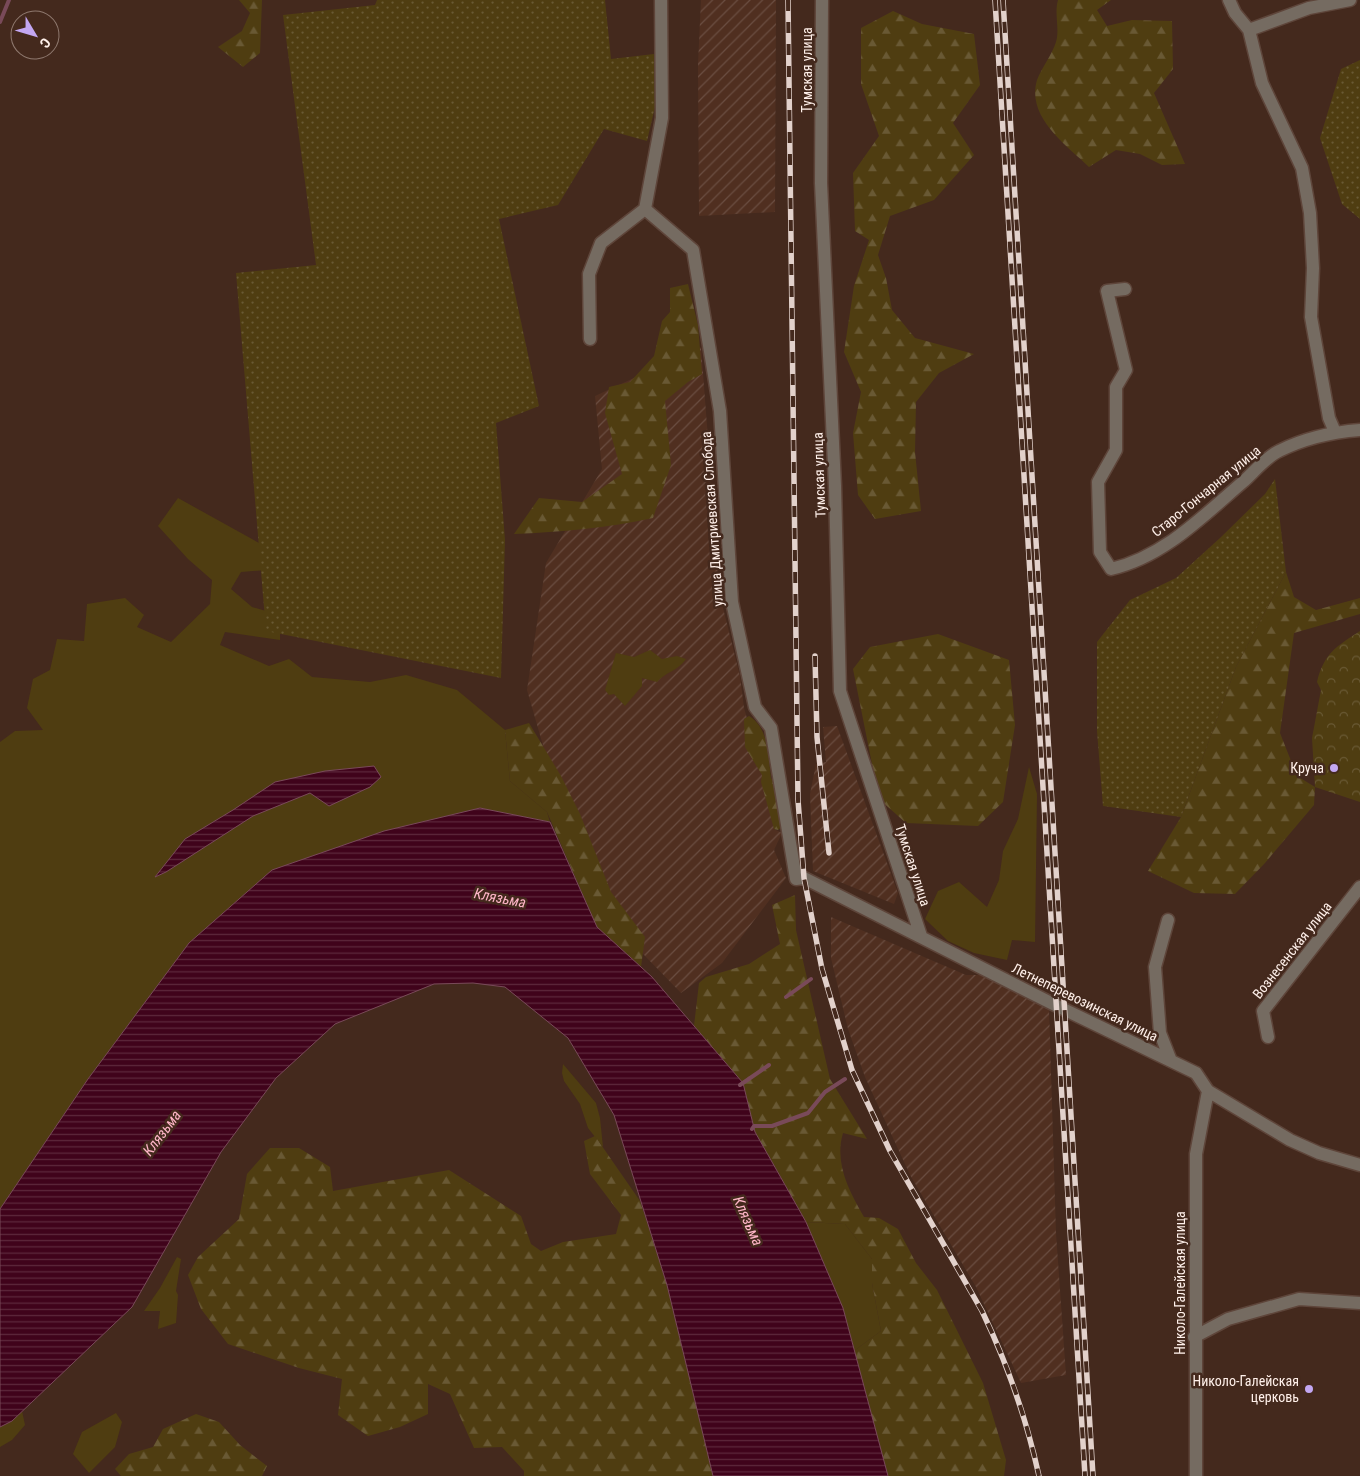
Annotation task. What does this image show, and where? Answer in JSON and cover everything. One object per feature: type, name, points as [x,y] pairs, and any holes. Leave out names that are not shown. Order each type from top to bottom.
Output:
[{"type":"street","points":[[590,339],[589,274],[601,243],[645,209],[662,118],[661,0]]},
{"type":"street","name":"Тумская улица","points":[[822,0],[821,183],[835,486],[840,692],[921,936]]},
{"type":"street","points":[[1229,0],[1235,13],[1249,30],[1262,83],[1302,168],[1310,213],[1313,268],[1311,317],[1329,418],[1335,432]]},
{"type":"street","points":[[1249,30],[1309,8],[1350,0]]},
{"type":"street","name":"улица Дмитриевская Слобода","points":[[645,209],[693,250],[720,411],[732,602],[755,707],[771,728],[794,873]]},
{"type":"street","name":"Старо-Гончарная улица","points":[[1125,289],[1107,291],[1126,370],[1116,387],[1116,450],[1098,482],[1100,552],[1111,569],[1132,564],[1163,547],[1202,517],[1278,451],[1335,432],[1360,430]]},
{"type":"street","name":"Летнеперевозинская улица","points":[[794,873],[796,879],[804,878],[1052,1004],[1196,1074],[1208,1091],[1290,1140],[1319,1153],[1360,1165]]},
{"type":"street","name":"Вознесенская улица","points":[[1268,1037],[1263,1011],[1360,886]]},
{"type":"street","points":[[1168,920],[1155,967],[1160,1033],[1171,1061]]},
{"type":"street","name":"Николо-Галейская улица","points":[[1196,1476],[1194,1337],[1196,1154],[1208,1091]]},
{"type":"street","points":[[1194,1337],[1228,1319],[1299,1299],[1360,1303]]},
{"type":"shaded area","points":[[701,0],[776,0],[775,212],[699,216],[698,64]]},
{"type":"shaded area","points":[[701,347],[720,596],[740,676],[744,708],[775,814],[774,829],[782,833],[774,850],[786,878],[722,963],[681,993],[610,920],[562,811],[527,690],[546,563],[602,469],[595,396]]},
{"type":"shaded area","points":[[837,726],[898,893],[894,904],[813,871],[810,794],[816,764],[826,762],[823,727]]},
{"type":"shaded area","points":[[831,917],[966,975],[982,975],[1049,1008],[1056,1233],[1066,1375],[1021,1383],[976,1287],[910,1175],[865,1077],[848,1029],[831,958]]},
{"type":"green space","points":[[239,0],[262,0],[260,53],[243,67],[218,47],[242,31],[250,13]]},
{"type":"green space","points":[[377,0],[605,0],[611,59],[654,54],[655,107],[647,141],[604,129],[558,205],[499,219],[539,406],[496,423],[505,540],[501,678],[266,631],[236,273],[316,265],[283,15],[375,5]]},
{"type":"green space","points":[[1058,0],[1111,0],[1097,10],[1107,26],[1132,20],[1172,21],[1173,69],[1154,93],[1185,164],[1162,165],[1140,154],[1116,150],[1089,167],[1050,129],[1037,106],[1035,93],[1037,80],[1056,42]]},
{"type":"green space","points":[[893,11],[922,24],[974,34],[980,85],[953,123],[974,155],[934,200],[890,216],[878,255],[886,278],[892,310],[915,338],[974,354],[939,373],[916,402],[915,452],[921,511],[875,519],[858,495],[853,433],[861,392],[844,352],[854,286],[869,240],[855,231],[853,173],[879,136],[861,84],[861,28]]},
{"type":"green space","points":[[1360,60],[1360,219],[1342,204],[1320,138],[1341,69]]},
{"type":"green space","points":[[688,284],[698,325],[702,374],[688,382],[665,401],[671,465],[653,518],[584,529],[514,534],[539,498],[582,502],[622,474],[605,413],[609,387],[630,382],[654,356],[662,321],[670,312],[670,288]]},
{"type":"green space","points":[[1275,479],[1286,572],[1236,667],[1181,817],[1103,806],[1097,731],[1097,642],[1130,600],[1176,578],[1265,494]]},
{"type":"green space","points":[[178,498],[259,543],[277,545],[279,569],[241,572],[231,589],[252,607],[280,615],[280,640],[225,632],[220,645],[269,666],[289,659],[312,677],[370,682],[406,675],[457,690],[505,730],[510,781],[547,812],[550,822],[479,808],[384,831],[272,870],[189,943],[88,1079],[0,1209],[0,742],[15,731],[43,730],[27,708],[33,679],[50,670],[57,639],[84,641],[87,604],[125,598],[144,615],[137,627],[171,642],[210,604],[212,580],[188,559],[158,526]]},
{"type":"green space","points":[[1286,572],[1294,597],[1316,610],[1360,598],[1360,614],[1294,633],[1280,733],[1297,776],[1315,787],[1314,805],[1265,863],[1235,894],[1194,893],[1148,871],[1181,817],[1236,667]]},
{"type":"green space","points":[[1360,631],[1360,802],[1315,787],[1312,738],[1321,690],[1317,682],[1323,664],[1332,651]]},
{"type":"green space","points":[[938,634],[1009,660],[1015,725],[1003,802],[978,826],[906,823],[879,799],[853,669],[870,647]]},
{"type":"green space","points":[[650,650],[662,659],[677,656],[686,659],[657,682],[642,678],[642,686],[625,706],[614,694],[609,695],[605,690],[616,653],[634,657]]},
{"type":"green space","points":[[749,716],[756,721],[764,735],[771,778],[775,783],[784,825],[778,830],[774,829],[761,782],[762,775],[745,747],[744,719]]},
{"type":"green space","points":[[529,723],[561,776],[580,814],[611,892],[645,937],[641,967],[597,927],[547,812],[510,781],[505,730]]},
{"type":"green space","points":[[1029,767],[1037,794],[1035,942],[1012,940],[1007,960],[974,953],[948,941],[925,919],[938,891],[959,882],[987,907],[999,880],[1003,851],[1018,819]]},
{"type":"green space","points":[[795,895],[796,930],[830,1079],[867,1139],[843,1133],[840,1155],[844,1176],[864,1217],[879,1218],[898,1229],[916,1263],[937,1290],[983,1383],[1006,1460],[1004,1476],[888,1476],[854,1351],[881,1331],[872,1283],[872,1259],[845,1224],[806,1222],[755,1132],[743,1083],[694,1026],[699,983],[706,977],[749,964],[780,944],[772,905]]},
{"type":"green space","points":[[563,1064],[596,1103],[600,1118],[603,1147],[588,1128],[580,1104],[564,1081],[562,1073]]},
{"type":"green space","points":[[595,1136],[640,1201],[667,1285],[713,1476],[524,1476],[524,1471],[502,1447],[474,1448],[450,1394],[428,1384],[428,1414],[400,1427],[368,1436],[338,1415],[342,1379],[299,1368],[228,1344],[201,1309],[188,1275],[198,1257],[239,1219],[247,1174],[270,1148],[299,1148],[330,1167],[333,1191],[449,1170],[521,1216],[531,1244],[541,1251],[563,1242],[616,1234],[621,1215],[590,1174],[584,1141]]},
{"type":"green space","points":[[806,1222],[845,1224],[872,1259],[872,1283],[881,1331],[854,1351],[843,1308]]},
{"type":"green space","points":[[177,1257],[181,1259],[176,1291],[178,1295],[176,1323],[158,1329],[160,1311],[144,1311],[160,1288]]},
{"type":"green space","points":[[22,1411],[25,1425],[12,1440],[0,1447],[0,1427],[12,1421]]},
{"type":"green space","points":[[116,1413],[122,1422],[115,1447],[89,1473],[73,1454],[82,1432]]},
{"type":"green space","points":[[196,1414],[219,1422],[240,1445],[267,1466],[262,1476],[121,1476],[115,1469],[129,1454],[153,1447],[163,1429]]},
{"type":"water","points":[[374,766],[381,777],[370,787],[329,806],[310,793],[253,816],[166,872],[155,877],[185,839],[275,782],[325,771]]},
{"type":"water","name":"Клязьма","points":[[480,808],[550,822],[597,927],[652,977],[743,1083],[755,1132],[806,1222],[843,1308],[888,1476],[713,1476],[667,1285],[614,1115],[568,1038],[505,987],[473,983],[434,984],[335,1024],[276,1078],[221,1152],[132,1307],[12,1421],[0,1427],[0,1209],[88,1079],[189,943],[272,870],[384,831]]},
{"type":"waterway","points":[[0,22],[9,0]]},
{"type":"waterway","points":[[786,997],[811,979]]},
{"type":"waterway","points":[[740,1085],[769,1065]]},
{"type":"waterway","points":[[752,1129],[754,1126],[772,1126],[808,1113],[825,1092],[845,1079]]},
{"type":"railway","points":[[788,0],[798,800],[804,878],[822,969],[852,1070],[890,1151],[982,1311],[1008,1371],[1028,1433],[1039,1476]]},
{"type":"railway","points":[[995,0],[1085,1476]]},
{"type":"railway","points":[[1003,0],[1093,1476]]},
{"type":"railway","points":[[815,656],[817,737],[829,853]]},
{"type":"place","name":"Круча","points":[[1334,768]]},
{"type":"place","name":"Николо-Галейская церковь","points":[[1309,1389]]}]
